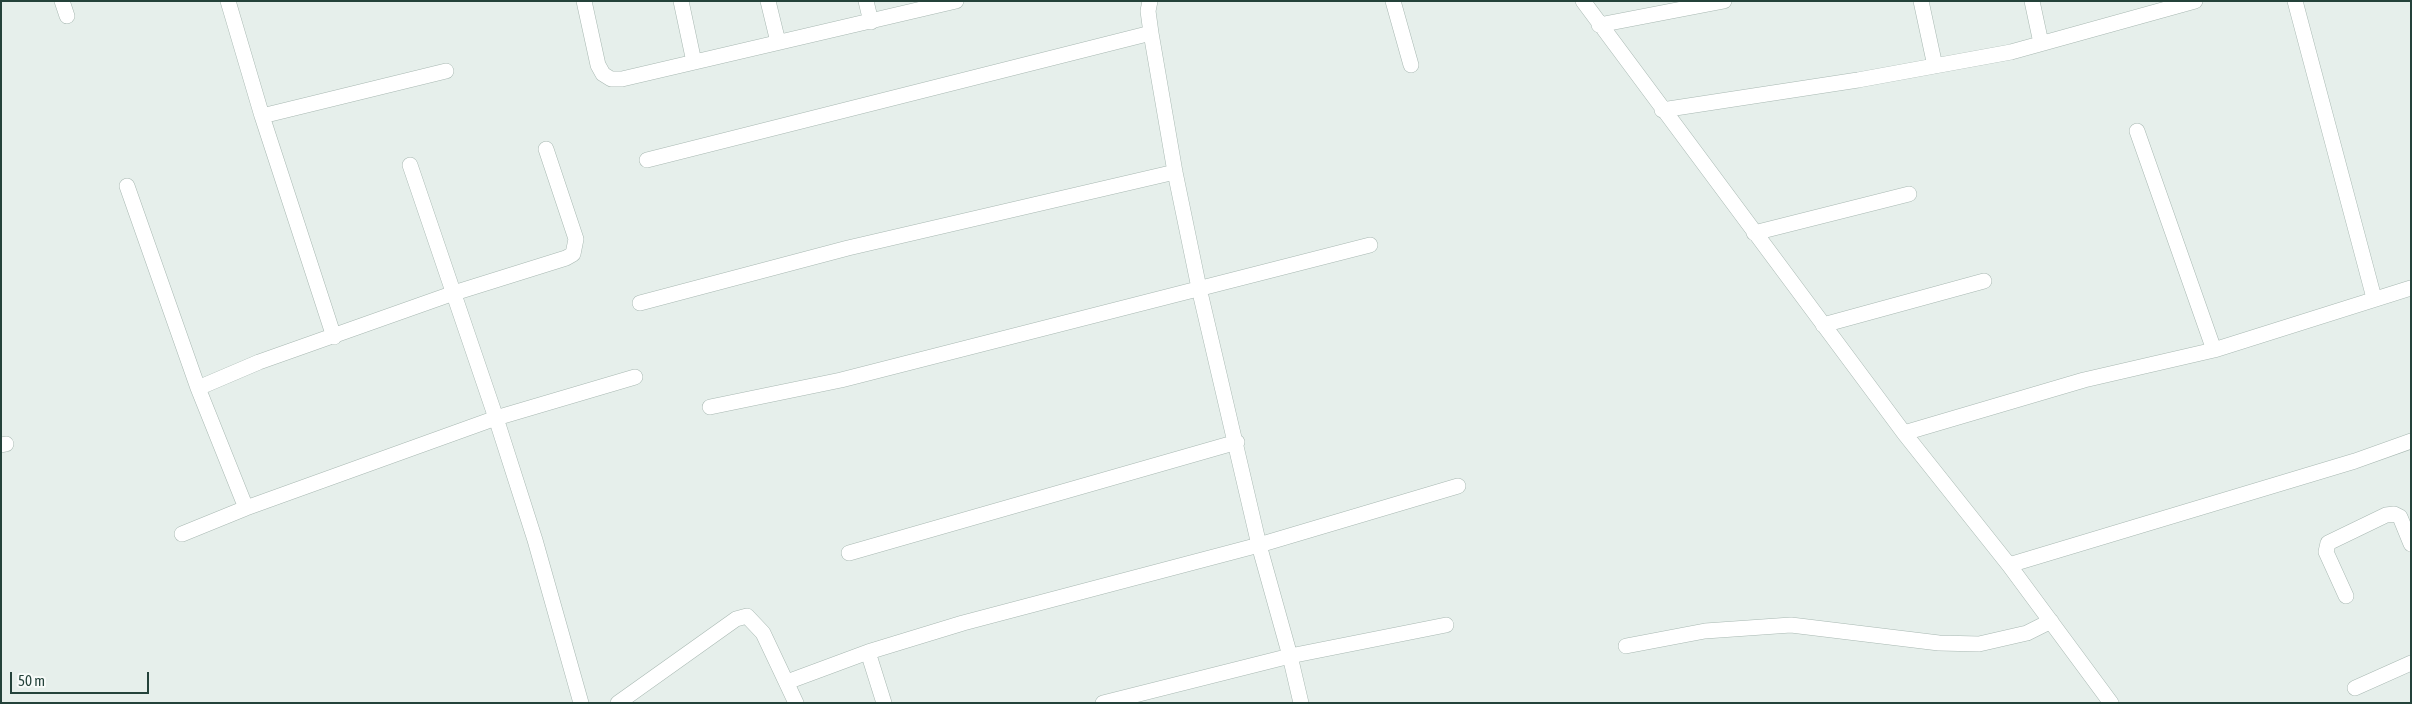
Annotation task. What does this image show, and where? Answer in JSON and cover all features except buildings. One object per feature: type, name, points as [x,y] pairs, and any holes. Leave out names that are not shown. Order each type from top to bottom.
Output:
[{"type":"street","points":[[62,1],[67,16]]},
{"type":"street","points":[[228,1],[262,116],[334,337]]},
{"type":"street","points":[[584,1],[598,65],[603,74],[611,80],[956,1]]},
{"type":"street","points":[[681,1],[694,62]]},
{"type":"street","points":[[768,1],[778,42]]},
{"type":"street","points":[[866,1],[871,22]]},
{"type":"street","points":[[1150,1],[1148,11],[1151,33],[1175,172],[1199,288],[1237,442],[1259,545],[1301,703]]},
{"type":"street","points":[[1393,1],[1411,65]]},
{"type":"street","points":[[1583,1],[1662,110],[1904,433],[2009,565],[2111,703]]},
{"type":"street","points":[[1599,25],[1724,1]]},
{"type":"street","points":[[1921,1],[1935,66]]},
{"type":"street","points":[[2032,1],[2041,43]]},
{"type":"street","points":[[1662,110],[1935,66],[2041,43],[2195,1]]},
{"type":"street","points":[[2295,1],[2374,298]]},
{"type":"street","points":[[646,160],[1151,33]]},
{"type":"street","points":[[262,116],[446,71]]},
{"type":"street","points":[[2138,131],[2214,350]]},
{"type":"street","points":[[198,388],[259,362],[334,337],[454,292],[566,258],[573,254],[576,240],[546,149]]},
{"type":"street","points":[[410,165],[454,292],[535,540],[581,703]]},
{"type":"street","points":[[640,303],[848,248],[1175,172]]},
{"type":"street","points":[[127,186],[198,388],[246,508]]},
{"type":"street","points":[[1754,233],[1909,194]]},
{"type":"street","points":[[710,408],[841,380],[1370,245]]},
{"type":"street","points":[[1823,325],[1984,281]]},
{"type":"street","points":[[1904,433],[2084,380],[2214,350],[2374,298],[2411,288]]},
{"type":"street","points":[[182,534],[246,508],[496,418],[635,377]]},
{"type":"street","points":[[2009,565],[2355,461],[2411,441]]},
{"type":"street","points":[[850,553],[1237,442]]},
{"type":"street","points":[[787,682],[868,652],[963,623],[1259,545],[1458,486]]},
{"type":"street","points":[[2346,596],[2326,552],[2328,543],[2386,515],[2394,514],[2400,517],[2411,544]]},
{"type":"street","points":[[618,703],[736,619],[747,616],[763,633],[796,703]]},
{"type":"street","points":[[1626,646],[1704,632],[1791,625],[1939,643],[1979,644],[2028,633],[2050,621]]},
{"type":"street","points":[[1103,703],[1290,656],[1446,625]]},
{"type":"street","points":[[868,652],[884,703]]},
{"type":"street","points":[[2355,688],[2411,663]]}]
